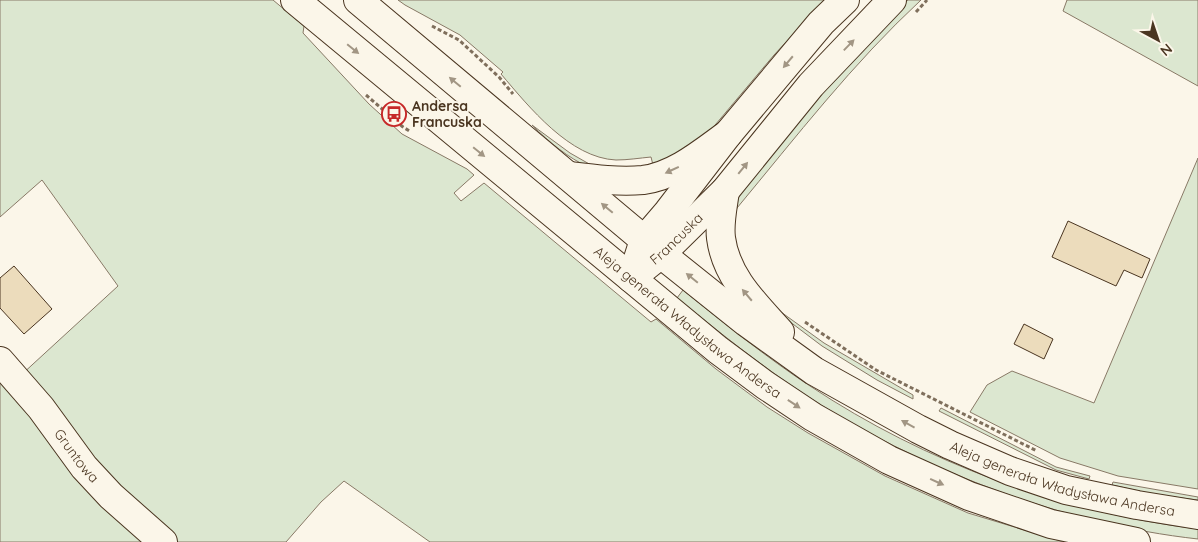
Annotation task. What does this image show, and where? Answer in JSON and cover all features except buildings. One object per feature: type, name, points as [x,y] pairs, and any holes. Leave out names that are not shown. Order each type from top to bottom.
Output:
[{"type":"main road","name":"Aleja generała Władysława Andersa","points":[[294,0],[718,350],[765,385],[813,417],[889,460],[969,496],[1051,524],[1136,542]]},
{"type":"main road","name":"Aleja generała Władysława Andersa","points":[[358,0],[653,247],[746,322],[814,371],[950,446],[1010,471],[1066,490],[1137,505],[1198,515]]},
{"type":"main road","name":"Francuska","points":[[631,278],[653,247],[668,212],[728,134],[821,23],[845,0]]},
{"type":"main road","name":"Francuska","points":[[653,247],[725,191],[811,85],[902,8]]},
{"type":"main road","points":[[569,176],[606,181],[644,180],[674,169],[696,157],[728,134]]},
{"type":"main road","points":[[725,191],[721,237],[732,274],[744,292],[814,371]]},
{"type":"main road","name":"Gruntowa","points":[[0,361],[41,408],[84,467],[111,496],[164,542]]},
{"type":"path","points":[[902,8],[927,0]]},
{"type":"path","points":[[428,24],[459,40],[500,77],[517,99]]},
{"type":"path","points":[[804,322],[876,370],[1042,453]]},
{"type":"green space","points":[[0,0],[273,0],[304,26],[303,33],[369,104],[402,134],[467,169],[474,175],[454,193],[461,201],[484,183],[651,322],[656,319],[716,369],[767,407],[808,433],[885,476],[968,513],[1064,542],[430,542],[344,481],[321,502],[286,542],[171,542],[116,493],[20,376],[118,286],[42,180],[0,217]]},
{"type":"green space","points":[[398,0],[825,0],[774,55],[705,137],[654,169],[651,157],[616,160],[599,157],[567,141],[524,101],[501,74],[503,72],[460,35]]},
{"type":"green space","points":[[908,0],[921,0],[848,75],[737,208],[730,221],[738,194],[803,114]]},
{"type":"green space","points":[[1067,0],[1198,0],[1198,86],[1063,11]]},
{"type":"green space","points":[[532,125],[570,153],[591,165],[590,168],[559,149]]},
{"type":"green space","points":[[1198,158],[1198,489],[1118,476],[1060,458],[970,412],[987,385],[1012,371],[1094,403]]},
{"type":"green space","points":[[738,262],[774,307],[824,343],[913,395],[913,399],[877,380],[822,346],[773,309],[759,297]]},
{"type":"green space","points":[[683,290],[746,340],[810,386],[854,414],[947,461],[1045,497],[1146,521],[1198,529],[1198,539],[1147,532],[1045,507],[994,490],[945,470],[897,447],[851,423],[807,396],[757,361],[677,298]]},
{"type":"green space","points":[[0,369],[156,542],[0,542]]},
{"type":"green space","points":[[941,408],[1056,467],[1090,476],[1089,479],[1056,470],[939,411]]},
{"type":"green space","points":[[1113,482],[1198,497],[1198,500],[1157,495],[1112,485]]},
{"type":"place","name":"Andersa Francuska","points":[[394,114]]}]
